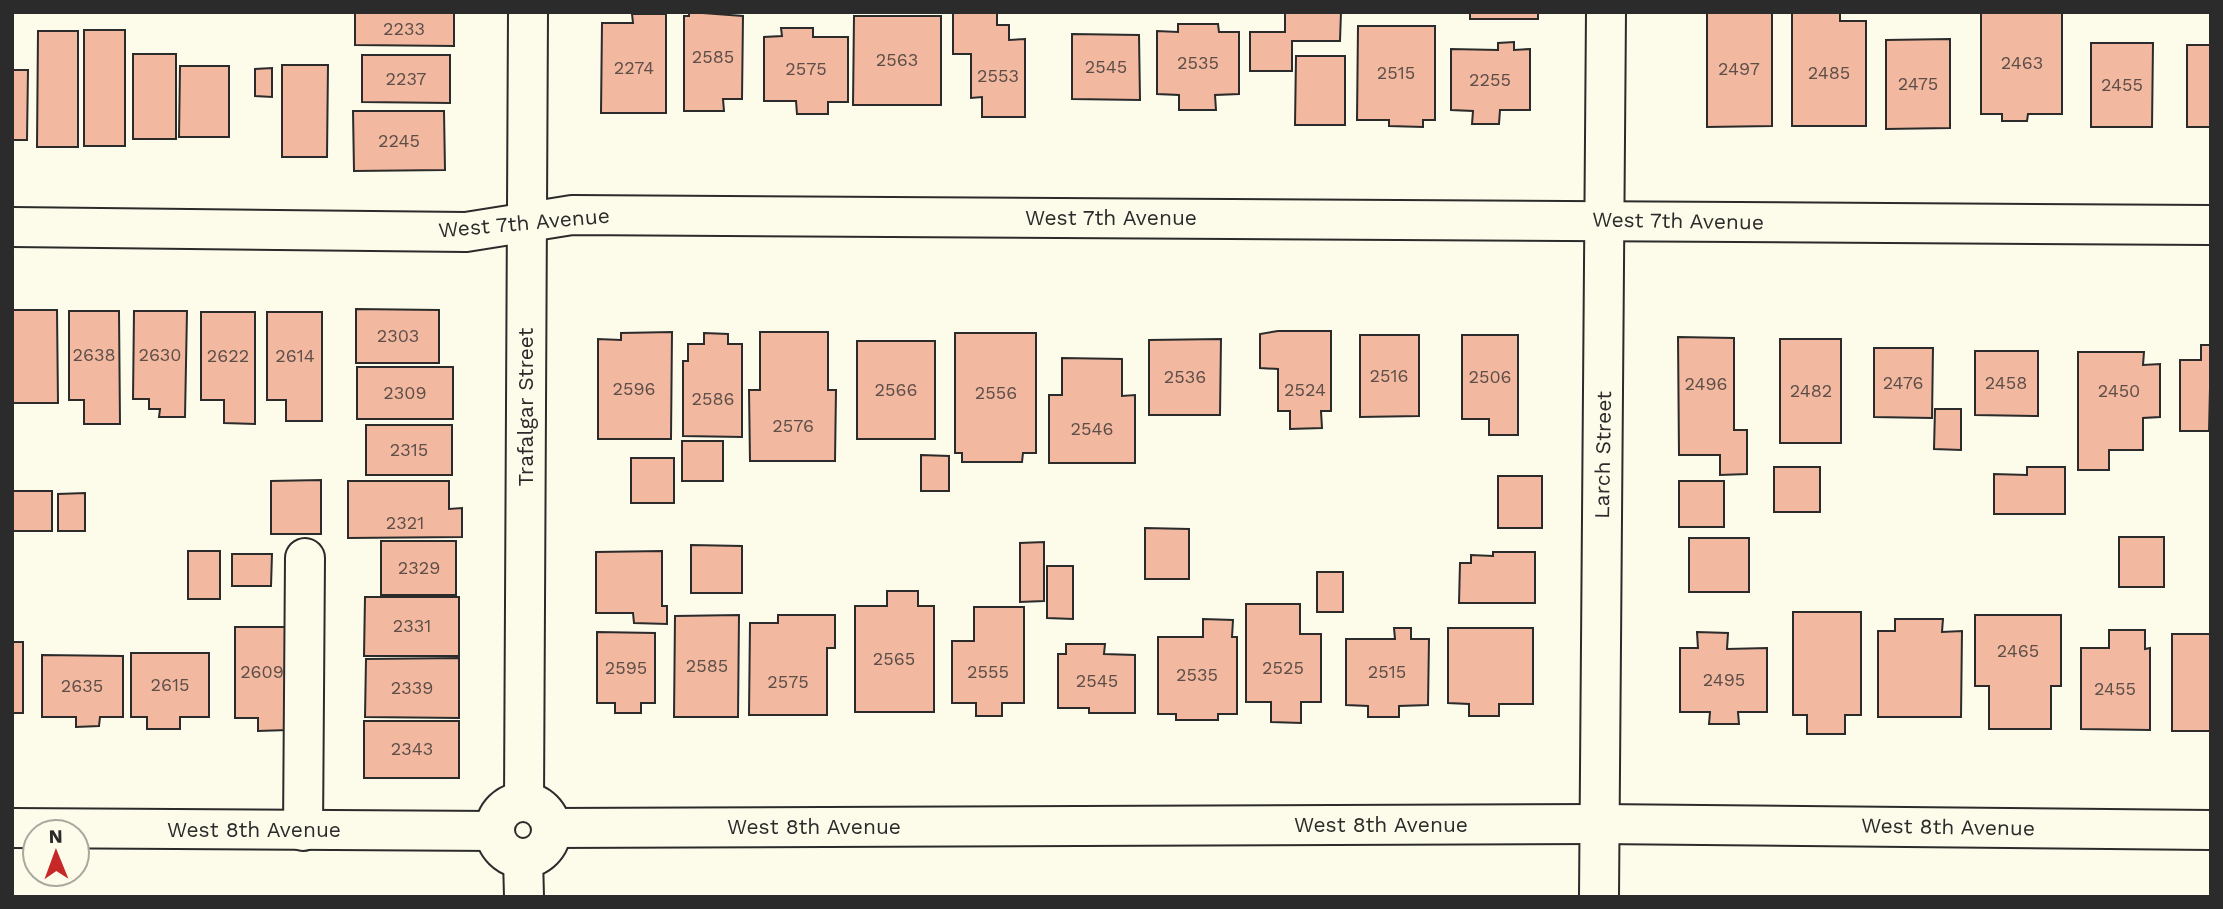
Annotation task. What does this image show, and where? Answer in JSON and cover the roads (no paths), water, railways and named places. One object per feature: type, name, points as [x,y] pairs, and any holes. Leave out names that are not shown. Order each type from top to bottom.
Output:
[{"type":"street","name":"Trafalgar Street","points":[[524,801],[528,12]]},
{"type":"street","name":"Larch Street","points":[[1599,897],[1605,12]]},
{"type":"street","name":"West 7th Avenue","points":[[12,227],[466,232],[572,215],[2211,225]]},
{"type":"street","points":[[303,831],[305,558]]},
{"type":"street","points":[[524,801],[533,803],[546,813],[552,828],[547,846],[540,853],[523,858],[507,853],[496,839],[495,831],[500,813],[515,802],[524,801]]},
{"type":"street","name":"West 8th Avenue","points":[[552,828],[1600,824],[2211,830]]},
{"type":"street","name":"West 8th Avenue","points":[[12,828],[495,831]]},
{"type":"street","points":[[523,858],[524,897]]}]
